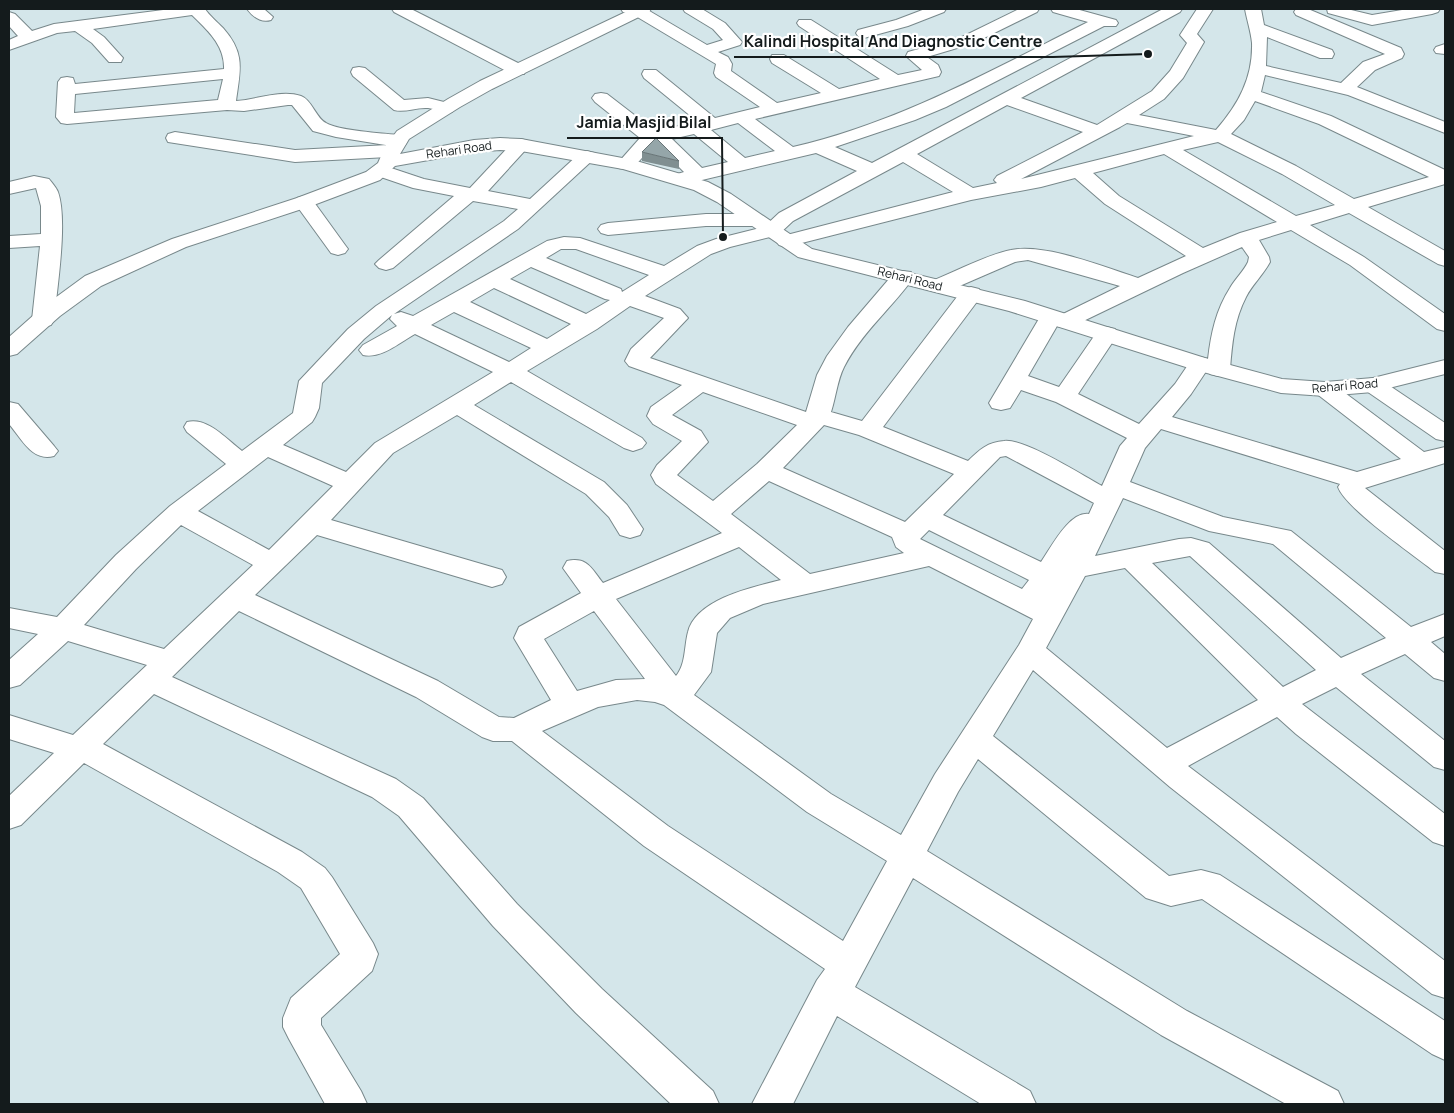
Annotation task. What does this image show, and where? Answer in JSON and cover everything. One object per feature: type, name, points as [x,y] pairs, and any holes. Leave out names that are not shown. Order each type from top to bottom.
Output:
[{"type":"street","points":[[9,45],[28,37],[54,30],[130,14],[196,9],[228,46],[232,73],[227,105]]},
{"type":"street","points":[[400,9],[518,70]]},
{"type":"street","points":[[691,9],[719,26],[734,42],[730,45],[706,50]]},
{"type":"street","points":[[864,32],[902,23],[938,9]]},
{"type":"street","points":[[818,148],[844,110],[867,88],[933,72],[932,69],[914,58],[916,55],[968,40],[1031,9]]},
{"type":"street","points":[[1059,9],[1133,30]]},
{"type":"street","points":[[608,229],[698,220],[771,230],[786,217],[1174,9]]},
{"type":"street","points":[[978,192],[1124,117],[1158,95],[1177,74],[1196,42],[1188,35],[1205,9]]},
{"type":"street","points":[[9,816],[92,754],[235,597],[392,444],[589,324],[622,296],[668,274],[713,246],[771,230],[1041,181],[1220,136],[1238,116],[1251,94],[1259,68],[1260,43],[1253,9]]},
{"type":"street","points":[[1331,9],[1372,20],[1432,9]]},
{"type":"street","points":[[9,349],[74,294],[93,281],[147,256],[210,232],[304,202],[390,156],[408,132],[446,108],[637,10],[706,50],[724,64],[722,71],[724,75],[775,110]]},
{"type":"street","points":[[1258,28],[1284,20],[1306,10],[1395,52],[1396,54],[1393,56],[1369,66],[1351,100],[1325,120]]},
{"type":"street","points":[[9,17],[28,37]]},
{"type":"street","points":[[626,164],[643,144],[655,137],[775,110],[844,110],[908,116],[940,103],[1102,21]]},
{"type":"street","points":[[805,24],[940,103],[974,116]]},
{"type":"street","points":[[78,26],[98,40],[115,58]]},
{"type":"street","points":[[1258,28],[1326,54]]},
{"type":"street","points":[[1043,51],[1074,62]]},
{"type":"street","points":[[778,59],[844,110]]},
{"type":"street","points":[[1259,68],[1351,100],[1400,110],[1445,128]]},
{"type":"street","points":[[358,72],[400,106],[428,103],[446,108]]},
{"type":"street","points":[[232,73],[67,86],[65,117],[71,120],[293,100],[300,102],[319,127],[336,132],[390,156],[420,184],[534,206]]},
{"type":"street","points":[[650,74],[742,165]]},
{"type":"street","points":[[867,88],[908,116]]},
{"type":"street","points":[[1251,94],[1325,120],[1445,178]]},
{"type":"street","points":[[601,98],[655,137],[690,177],[818,148],[873,170]]},
{"type":"street","points":[[1006,99],[1098,131]]},
{"type":"street","points":[[1379,123],[1400,110]]},
{"type":"street","points":[[1124,117],[1220,136],[1275,162],[1445,260]]},
{"type":"street","points":[[742,118],[790,154]]},
{"type":"street","points":[[1358,135],[1372,127],[1436,153]]},
{"type":"street","points":[[175,138],[295,156],[390,156]]},
{"type":"street","points":[[386,264],[471,194],[521,145]]},
{"type":"street","name":"Rehari Road","points":[[390,156],[474,146],[521,145],[690,177],[805,253],[839,263],[971,294],[1281,386],[1325,389],[1373,384],[1445,367]]},
{"type":"street","points":[[1167,148],[1237,175],[1261,202],[1357,261],[1445,324]]},
{"type":"street","points":[[904,154],[978,192]]},
{"type":"street","points":[[9,677],[64,629],[126,562],[179,512],[303,417],[307,411],[311,381],[356,334],[384,311],[497,234],[534,206],[587,157]]},
{"type":"street","points":[[1237,175],[1275,162]]},
{"type":"street","points":[[1079,171],[1112,200],[1201,256]]},
{"type":"street","points":[[1001,403],[1014,379],[1058,319],[1247,237],[1445,178]]},
{"type":"street","points":[[9,188],[34,182],[45,185],[51,238],[43,320]]},
{"type":"street","points":[[1261,202],[1318,187]]},
{"type":"street","points":[[304,202],[338,249]]},
{"type":"street","points":[[1039,610],[1076,569],[1133,446],[1148,428],[1209,366],[1227,313],[1259,262],[1259,256],[1247,237]]},
{"type":"street","points":[[9,242],[51,238]]},
{"type":"street","points":[[1422,247],[1445,240]]},
{"type":"street","points":[[371,350],[554,245],[572,242],[668,274]]},
{"type":"street","points":[[940,286],[1011,256],[1028,254],[1052,259],[1140,285]]},
{"type":"street","points":[[530,259],[622,296],[676,315],[677,318],[639,354],[637,361],[699,384],[816,420],[868,430],[971,472]]},
{"type":"street","points":[[714,514],[766,470],[816,420],[827,380],[840,355],[903,277]]},
{"type":"street","points":[[494,280],[589,324]]},
{"type":"street","points":[[868,430],[971,294]]},
{"type":"street","points":[[453,303],[549,348]]},
{"type":"street","points":[[384,311],[511,372],[633,443]]},
{"type":"street","points":[[1064,397],[1107,334]]},
{"type":"street","points":[[1014,379],[1148,428],[1357,481]]},
{"type":"street","points":[[699,384],[660,412],[659,416],[662,420],[692,436],[695,442],[664,475],[669,481],[773,558],[804,584]]},
{"type":"street","points":[[1373,384],[1440,452]]},
{"type":"street","points":[[1325,389],[1440,452]]},
{"type":"street","points":[[457,405],[595,488],[618,512],[630,529]]},
{"type":"street","points":[[9,409],[44,451]]},
{"type":"street","points":[[196,426],[242,463]]},
{"type":"street","points":[[264,446],[351,484]]},
{"type":"street","points":[[1039,610],[906,542],[906,537],[991,452],[1005,448],[1013,449],[1110,499],[1281,538],[1445,670]]},
{"type":"street","points":[[1440,452],[1357,481],[1351,487],[1361,500],[1445,565]]},
{"type":"street","points":[[766,470],[1045,576]]},
{"type":"street","points":[[772,1104],[946,783],[1030,651],[1045,576],[1078,529],[1092,518],[1110,499]]},
{"type":"street","points":[[179,512],[271,563]]},
{"type":"street","points":[[312,524],[492,577]]},
{"type":"street","points":[[569,704],[529,638],[529,634],[598,596],[742,535]]},
{"type":"street","points":[[1076,569],[1179,548],[1191,547],[1199,549],[1338,672],[1445,758]]},
{"type":"street","points":[[675,697],[696,672],[703,630],[720,611],[754,598],[804,584],[933,556]]},
{"type":"street","points":[[1131,558],[1280,702],[1314,732],[1445,832]]},
{"type":"street","points":[[577,568],[675,697]]},
{"type":"street","points":[[235,597],[427,689],[493,729],[518,730],[523,733],[839,978],[1016,1104]]},
{"type":"street","points":[[9,618],[64,629],[384,788],[405,802],[505,915],[589,1001],[699,1104]]},
{"type":"street","points":[[1164,764],[1338,672],[1445,624]]},
{"type":"street","points":[[1030,651],[1164,764],[1445,982]]},
{"type":"street","points":[[518,730],[569,704],[628,690],[664,691],[675,697],[802,792],[1174,1023],[1324,1104]]},
{"type":"street","points":[[9,727],[92,754],[308,874],[360,954],[359,960],[313,1000],[304,1010],[302,1018],[302,1027],[347,1104]]},
{"type":"street","points":[[975,739],[1158,888],[1165,892],[1174,893],[1191,885],[1208,885],[1445,1042]]},
{"type":"building","points":[[656,138],[679,161],[642,152]]},
{"type":"place","name":"Kalindi Hospital And Diagnostic Centre","points":[[1148,54]]},
{"type":"place","name":"Jamia Masjid Bilal","points":[[723,237]]}]
